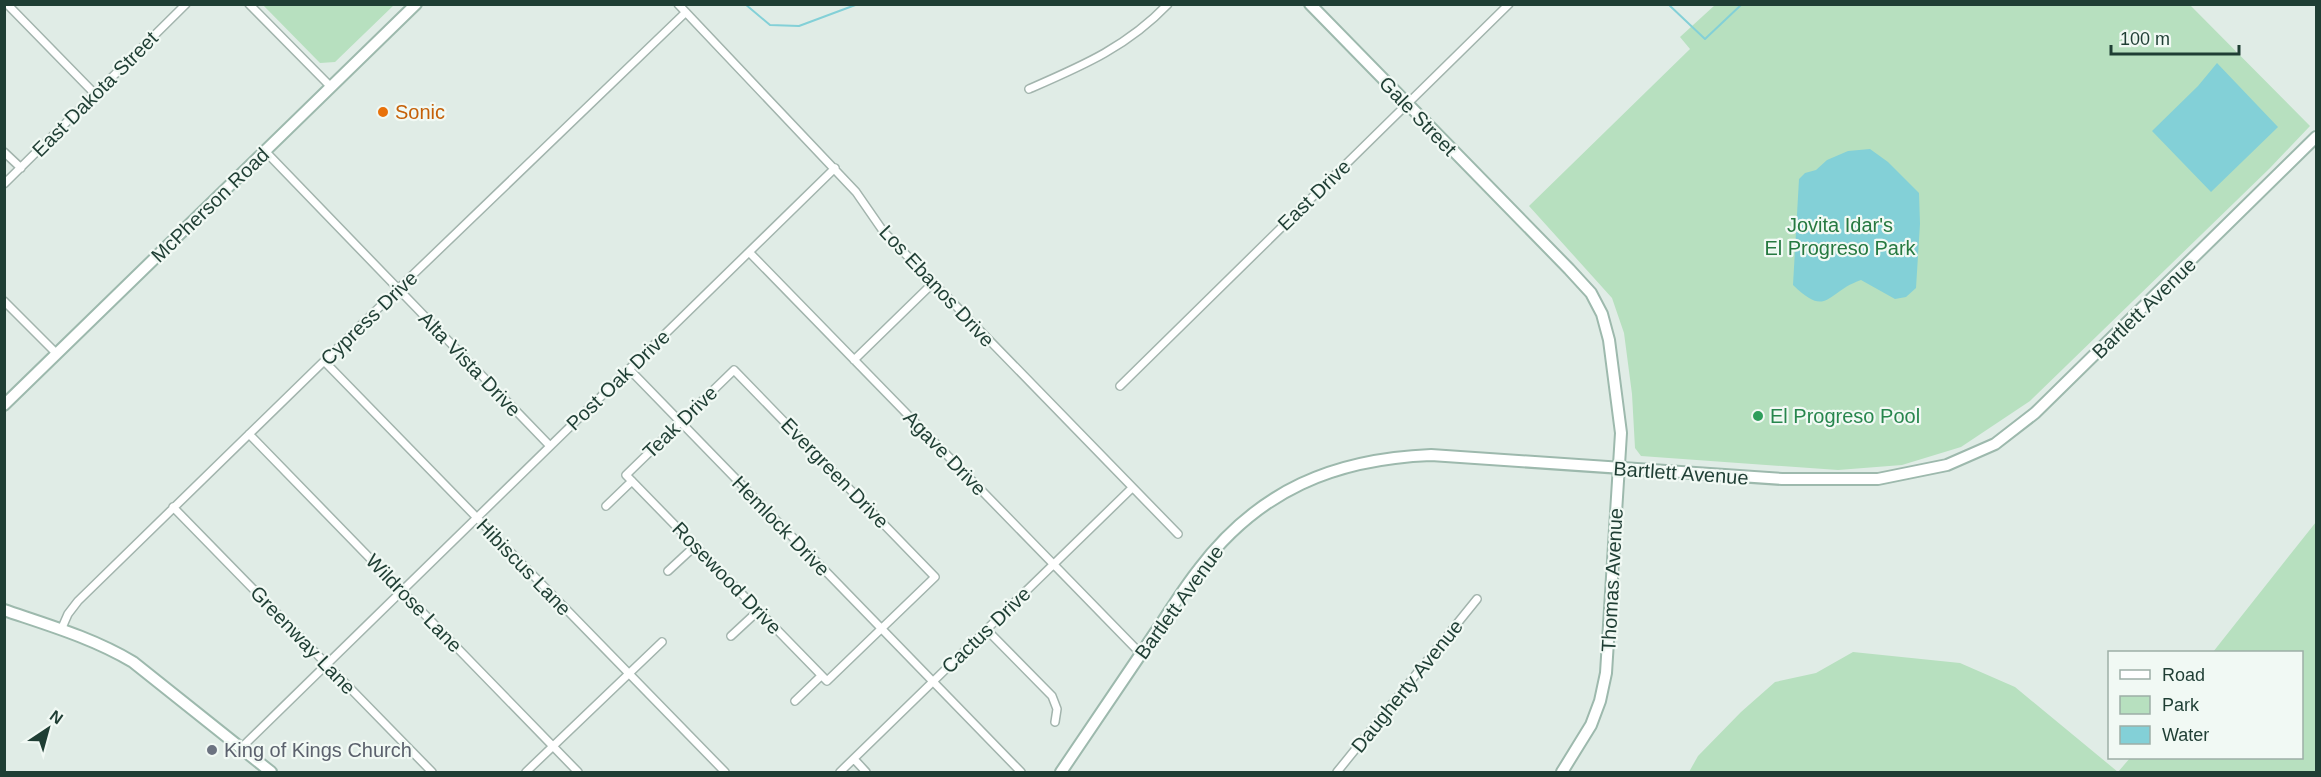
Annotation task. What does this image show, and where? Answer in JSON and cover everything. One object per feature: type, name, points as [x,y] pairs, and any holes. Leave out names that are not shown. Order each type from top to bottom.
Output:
[{"type":"main road","name":"McPherson Road","points":[[4,405],[416,4]]},
{"type":"main road","name":"Gale Street","points":[[1310,4],[1527,227]]},
{"type":"main road","name":"Bartlett Avenue","points":[[1061,772],[1198,569],[1222,542],[1266,503],[1304,481],[1348,465],[1398,457],[1431,455],[1782,479],[1878,479],[1947,465],[1995,444],[2035,413],[2316,137]]},
{"type":"main road","name":"Thomas Avenue","points":[[1527,227],[1591,293],[1602,314],[1609,340],[1621,433],[1606,673],[1600,701],[1591,725],[1579,749],[1562,772]]},
{"type":"main road","points":[[4,610],[108,647],[133,662],[272,772]]},
{"type":"street","points":[[8,4],[95,94]]},
{"type":"street","name":"East Dakota Street","points":[[4,184],[186,4]]},
{"type":"street","points":[[249,4],[331,87]]},
{"type":"street","name":"Los Ebanos Drive","points":[[678,4],[856,192],[883,231],[932,284],[1178,534]]},
{"type":"street","points":[[1029,89],[1094,61],[1123,44],[1168,4]]},
{"type":"street","name":"East Drive","points":[[1120,386],[1509,4]]},
{"type":"street","name":"Cypress Drive","points":[[61,630],[68,614],[78,601],[173,507],[685,13]]},
{"type":"street","name":"Alta Vista Drive","points":[[265,151],[550,446]]},
{"type":"street","points":[[4,152],[21,168]]},
{"type":"street","name":"Post Oak Drive","points":[[241,748],[834,168]]},
{"type":"street","name":"Agave Drive","points":[[749,252],[1141,654]]},
{"type":"street","points":[[854,360],[932,284]]},
{"type":"street","points":[[4,301],[57,354]]},
{"type":"street","name":"Hibiscus Lane","points":[[324,361],[725,772]]},
{"type":"street","name":"Hemlock Drive","points":[[629,369],[1021,772]]},
{"type":"street","name":"Teak Drive","points":[[606,506],[680,422],[734,370]]},
{"type":"street","name":"Evergreen Drive","points":[[734,370],[935,577],[881,629]]},
{"type":"street","name":"Wildrose Lane","points":[[249,434],[578,772]]},
{"type":"street","name":"Rosewood Drive","points":[[629,478],[824,679]]},
{"type":"street","name":"Cactus Drive","points":[[840,772],[1132,488]]},
{"type":"street","name":"Greenway Lane","points":[[173,507],[432,772]]},
{"type":"street","points":[[668,571],[695,546]]},
{"type":"street","name":"Daugherty Avenue","points":[[1337,772],[1477,599]]},
{"type":"street","points":[[731,636],[758,611]]},
{"type":"street","points":[[795,701],[881,629]]},
{"type":"street","points":[[986,629],[1052,696],[1057,710],[1055,722]]},
{"type":"street","points":[[526,772],[662,642]]},
{"type":"street","points":[[854,759],[866,772]]},
{"type":"green space","points":[[263,5],[394,5],[335,62],[320,63]]},
{"type":"green space","name":"Jovita Idar's El Progreso Park","points":[[1715,5],[2190,5],[2310,126],[2270,168],[2030,401],[1961,447],[1902,465],[1838,470],[1641,456],[1635,448],[1632,394],[1624,333],[1612,298],[1529,206],[1690,49],[1680,37]]},
{"type":"green space","points":[[2316,522],[2316,772],[2118,772],[2129,759],[2303,759],[2303,651],[2214,651]]},
{"type":"green space","points":[[1853,652],[1960,663],[2015,687],[2118,772],[1689,772],[1698,756],[1741,712],[1775,682],[1816,673]]},
{"type":"water","points":[[2217,63],[2278,127],[2211,192],[2152,131],[2198,86]]},
{"type":"water","points":[[1870,149],[1888,162],[1919,193],[1920,224],[1916,288],[1906,297],[1895,299],[1861,280],[1827,300],[1821,302],[1813,300],[1793,285],[1799,179],[1805,173],[1816,170],[1827,160],[1848,151]]},
{"type":"waterway","points":[[745,4],[770,25],[799,26],[858,4]]},
{"type":"waterway","points":[[1668,4],[1705,39],[1742,4]]},
{"type":"place","name":"Sonic","points":[[383,112]]},
{"type":"place","name":"El Progreso Pool","points":[[1758,416]]},
{"type":"place","name":"King of Kings Church","points":[[212,750]]}]
